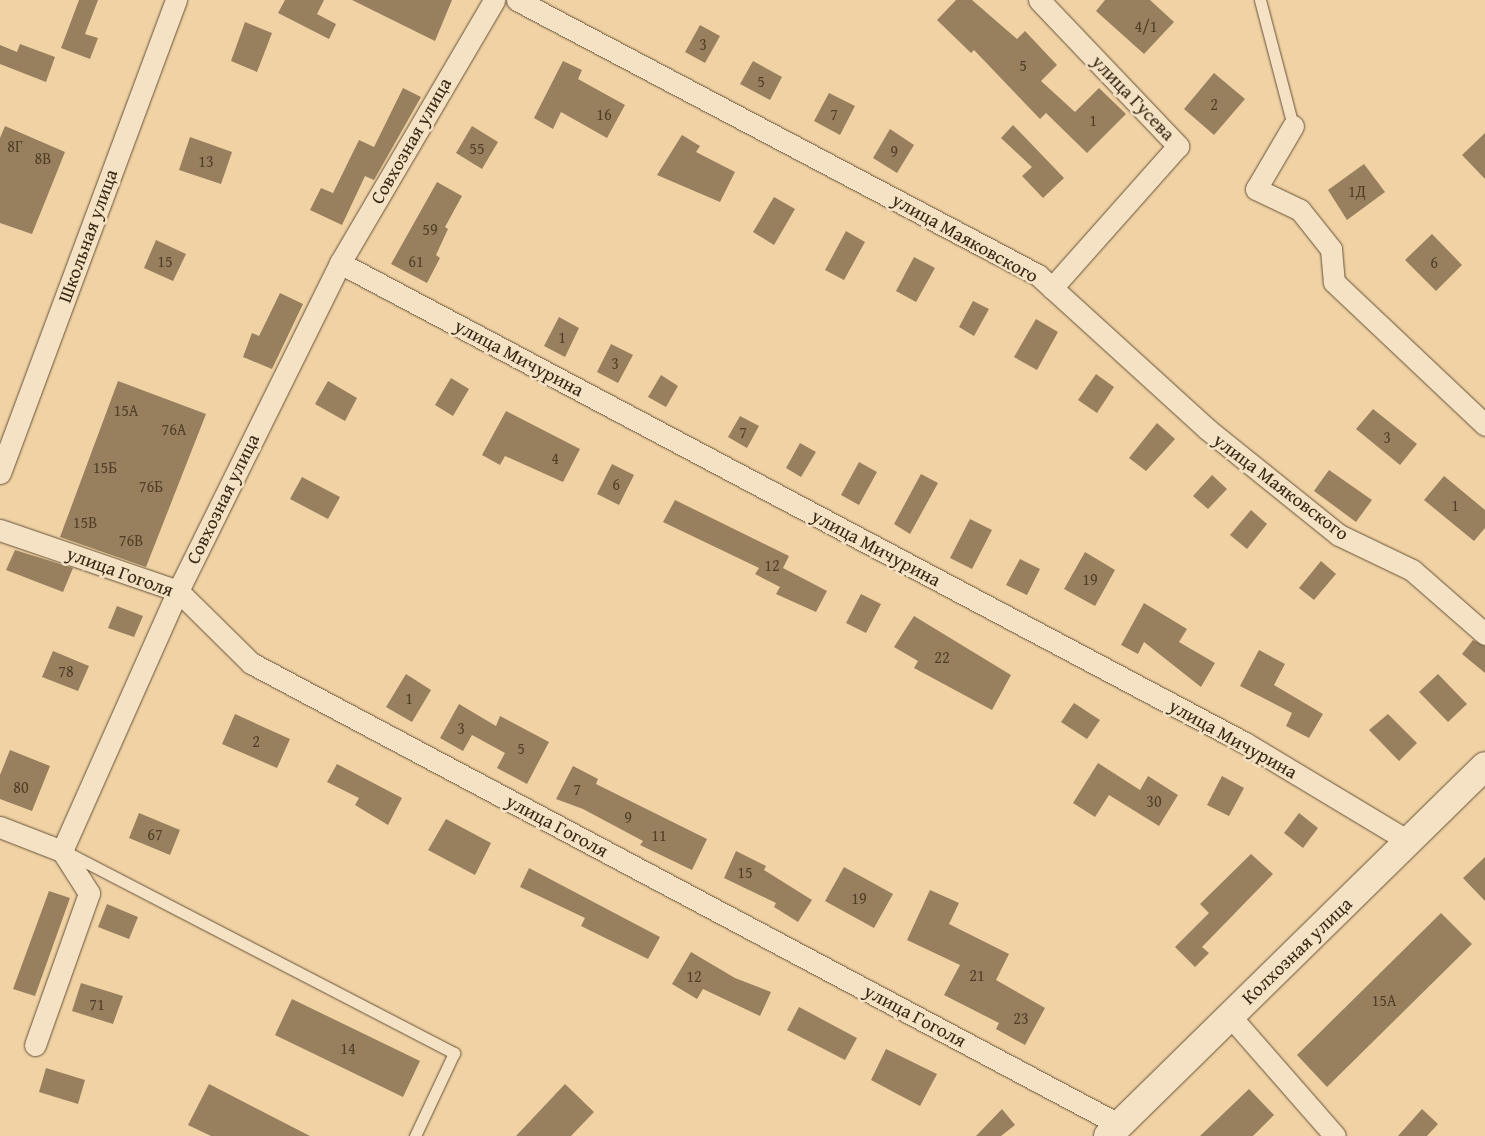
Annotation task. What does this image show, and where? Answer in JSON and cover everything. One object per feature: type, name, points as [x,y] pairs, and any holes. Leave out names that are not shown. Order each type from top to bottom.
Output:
[{"type":"main road","name":"Колхозная улица","points":[[1114,1130],[1485,766]]},
{"type":"street","name":"Школьная улица","points":[[0,472],[176,0]]},
{"type":"street","name":"Совхозная улица","points":[[62,851],[178,591],[340,263],[494,0]]},
{"type":"street","name":"улица Маяковского","points":[[517,0],[1038,275],[1246,460],[1339,535],[1412,570],[1485,634]]},
{"type":"street","name":"улица Гусева","points":[[1039,0],[1178,146],[1052,288]]},
{"type":"street","points":[[1293,126],[1256,189],[1300,210],[1331,249],[1334,282],[1485,425]]},
{"type":"street","name":"улица Мичурина","points":[[340,263],[1246,743],[1408,841]]},
{"type":"street","name":"улица Гоголя","points":[[0,530],[178,591],[251,663],[1114,1130]]},
{"type":"street","points":[[0,827],[62,851],[89,893],[35,1045]]},
{"type":"street","points":[[1230,1016],[1335,1136]]},
{"type":"lane","points":[[1264,3],[1293,126]]},
{"type":"lane","points":[[62,851],[454,1053],[415,1136]]},
{"type":"building","points":[[79,0],[98,0],[85,34],[98,38],[90,59],[61,48]]},
{"type":"building","points":[[285,0],[324,0],[317,14],[336,24],[329,39],[278,13]]},
{"type":"building","points":[[352,0],[452,0],[435,41]]},
{"type":"building","points":[[956,0],[972,0],[1017,39],[1025,31],[1057,65],[1041,81],[1075,112],[1099,88],[1126,114],[1087,153],[1046,113],[1040,119],[974,50],[971,53],[937,20]]},
{"type":"building","points":[[1105,0],[1150,0],[1174,22],[1144,54],[1096,11]]},
{"type":"building","points":[[245,22],[272,33],[257,72],[231,61]]},
{"type":"building","points":[[700,25],[720,36],[705,63],[685,52]]},
{"type":"building","points":[[20,44],[55,57],[46,82],[0,64],[0,45],[17,52]]},
{"type":"building","points":[[563,61],[582,70],[578,79],[625,105],[607,138],[561,112],[553,129],[534,118]]},
{"type":"building","points":[[753,61],[782,77],[770,100],[740,84]]},
{"type":"building","points":[[1214,73],[1245,99],[1214,135],[1184,109]]},
{"type":"building","points":[[403,88],[421,97],[374,180],[365,176],[342,225],[310,210],[321,188],[333,193],[359,140],[374,147]]},
{"type":"building","points":[[829,93],[855,106],[840,135],[814,121]]},
{"type":"building","points":[[1013,125],[1064,178],[1043,198],[1022,176],[1032,167],[1001,138]]},
{"type":"building","points":[[5,126],[65,152],[32,234],[0,223],[0,138]]},
{"type":"building","points":[[472,126],[498,142],[482,169],[456,153]]},
{"type":"building","points":[[890,129],[914,145],[897,173],[873,158]]},
{"type":"building","points":[[1485,133],[1485,179],[1462,155]]},
{"type":"building","points":[[682,135],[700,146],[696,152],[735,172],[720,202],[657,175]]},
{"type":"building","points":[[190,137],[232,152],[221,184],[179,170]]},
{"type":"building","points":[[1364,164],[1385,192],[1347,220],[1328,190]]},
{"type":"building","points":[[437,182],[462,196],[445,227],[448,229],[436,255],[440,258],[427,283],[391,264]]},
{"type":"building","points":[[774,197],[795,209],[774,245],[753,232]]},
{"type":"building","points":[[846,231],[865,242],[844,280],[825,270]]},
{"type":"building","points":[[1432,234],[1462,265],[1436,291],[1405,260]]},
{"type":"building","points":[[156,240],[186,254],[173,281],[144,268]]},
{"type":"building","points":[[914,257],[935,268],[916,302],[896,291]]},
{"type":"building","points":[[280,293],[303,304],[272,369],[243,357],[252,333],[259,336]]},
{"type":"building","points":[[973,301],[989,309],[974,336],[959,327]]},
{"type":"building","points":[[559,317],[579,328],[565,357],[544,346]]},
{"type":"building","points":[[1036,319],[1058,332],[1037,370],[1014,357]]},
{"type":"building","points":[[611,344],[633,355],[618,383],[597,372]]},
{"type":"building","points":[[1096,374],[1114,387],[1097,413],[1078,400]]},
{"type":"building","points":[[661,375],[678,386],[666,407],[648,397]]},
{"type":"building","points":[[451,378],[469,389],[453,416],[435,405]]},
{"type":"building","points":[[118,381],[206,414],[146,567],[60,537]]},
{"type":"building","points":[[328,381],[357,398],[345,421],[315,404]]},
{"type":"building","points":[[1373,409],[1417,444],[1400,465],[1356,429]]},
{"type":"building","points":[[506,411],[580,449],[563,482],[505,456],[500,465],[482,455]]},
{"type":"building","points":[[740,416],[759,426],[747,448],[728,437]]},
{"type":"building","points":[[1157,423],[1175,439],[1146,471],[1129,458]]},
{"type":"building","points":[[800,443],[816,452],[801,477],[786,468]]},
{"type":"building","points":[[859,462],[877,472],[859,505],[841,495]]},
{"type":"building","points":[[612,464],[634,475],[619,505],[597,494]]},
{"type":"building","points":[[1329,470],[1372,500],[1356,522],[1314,491]]},
{"type":"building","points":[[921,474],[938,483],[910,534],[894,524]]},
{"type":"building","points":[[1212,475],[1227,489],[1208,509],[1193,496]]},
{"type":"building","points":[[1444,476],[1485,510],[1485,528],[1474,541],[1424,500]]},
{"type":"building","points":[[302,477],[340,497],[328,519],[290,499]]},
{"type":"building","points":[[675,500],[789,556],[783,568],[827,591],[816,612],[776,594],[780,587],[755,574],[759,568],[663,522]]},
{"type":"building","points":[[1251,510],[1267,524],[1247,549],[1230,535]]},
{"type":"building","points":[[970,519],[992,530],[972,569],[950,558]]},
{"type":"building","points":[[15,550],[73,568],[63,592],[6,570]]},
{"type":"building","points":[[1085,552],[1115,570],[1095,606],[1064,589]]},
{"type":"building","points":[[1020,559],[1040,569],[1027,595],[1006,585]]},
{"type":"building","points":[[1321,561],[1336,574],[1314,600],[1299,588]]},
{"type":"building","points":[[861,594],[881,604],[866,633],[846,623]]},
{"type":"building","points":[[1144,603],[1187,629],[1179,642],[1215,663],[1201,687],[1144,642],[1138,654],[1121,645]]},
{"type":"building","points":[[117,606],[143,616],[134,637],[108,628]]},
{"type":"building","points":[[914,616],[1011,675],[992,710],[914,668],[918,661],[894,647]]},
{"type":"building","points":[[1473,640],[1485,646],[1485,673],[1462,654]]},
{"type":"building","points":[[1259,650],[1285,664],[1274,685],[1323,714],[1309,738],[1286,726],[1292,713],[1240,686]]},
{"type":"building","points":[[53,651],[89,666],[78,691],[42,677]]},
{"type":"building","points":[[406,674],[431,690],[412,722],[386,707]]},
{"type":"building","points":[[1438,674],[1467,704],[1448,722],[1419,692]]},
{"type":"building","points":[[1074,703],[1100,720],[1087,739],[1061,722]]},
{"type":"building","points":[[459,704],[496,726],[500,716],[549,742],[527,784],[497,768],[505,753],[472,735],[463,751],[440,738]]},
{"type":"building","points":[[235,714],[290,739],[277,768],[222,744]]},
{"type":"building","points":[[1388,714],[1417,743],[1399,761],[1369,730]]},
{"type":"building","points":[[10,750],[50,766],[32,811],[0,799],[0,775]]},
{"type":"building","points":[[1098,763],[1140,790],[1148,776],[1178,795],[1159,826],[1109,795],[1095,817],[1073,803]]},
{"type":"building","points":[[337,764],[402,798],[388,825],[355,805],[359,798],[327,782]]},
{"type":"building","points":[[573,766],[598,779],[596,784],[707,839],[692,870],[640,845],[643,841],[583,809],[556,799]]},
{"type":"building","points":[[1222,776],[1244,788],[1229,816],[1207,805]]},
{"type":"building","points":[[139,813],[180,830],[170,855],[129,838]]},
{"type":"building","points":[[1299,813],[1318,828],[1303,848],[1284,833]]},
{"type":"building","points":[[446,819],[491,843],[475,875],[428,850]]},
{"type":"building","points":[[736,851],[766,866],[764,870],[812,900],[798,922],[774,907],[776,903],[724,878]]},
{"type":"building","points":[[1251,854],[1273,874],[1202,947],[1209,953],[1195,967],[1175,947],[1209,913],[1200,904]]},
{"type":"building","points":[[1485,857],[1485,901],[1463,878]]},
{"type":"building","points":[[844,867],[893,894],[874,928],[825,901]]},
{"type":"building","points":[[529,868],[660,937],[648,959],[581,926],[585,918],[520,887]]},
{"type":"building","points":[[930,890],[959,903],[949,924],[1009,954],[996,980],[1045,1008],[1025,1045],[996,1029],[999,1023],[944,995],[960,965],[907,940]]},
{"type":"building","points":[[49,891],[70,898],[35,996],[13,989]]},
{"type":"building","points":[[107,904],[138,917],[129,939],[98,927]]},
{"type":"building","points":[[1441,913],[1472,944],[1327,1087],[1297,1055]]},
{"type":"building","points":[[691,952],[735,978],[771,992],[760,1016],[703,989],[697,999],[672,984]]},
{"type":"building","points":[[81,983],[123,996],[113,1024],[72,1011]]},
{"type":"building","points":[[292,999],[420,1061],[403,1097],[275,1035]]},
{"type":"building","points":[[799,1007],[857,1038],[845,1060],[787,1030]]},
{"type":"building","points":[[886,1049],[937,1074],[920,1106],[871,1080]]},
{"type":"building","points":[[46,1068],[85,1080],[78,1104],[39,1092]]},
{"type":"building","points":[[209,1084],[310,1136],[211,1136],[188,1125]]},
{"type":"building","points":[[565,1084],[594,1112],[571,1136],[516,1136]]},
{"type":"building","points":[[1249,1089],[1274,1115],[1253,1136],[1200,1136]]},
{"type":"building","points":[[1002,1109],[1015,1125],[1001,1136],[976,1136]]},
{"type":"building","points":[[1422,1109],[1438,1124],[1427,1136],[1398,1136]]}]
